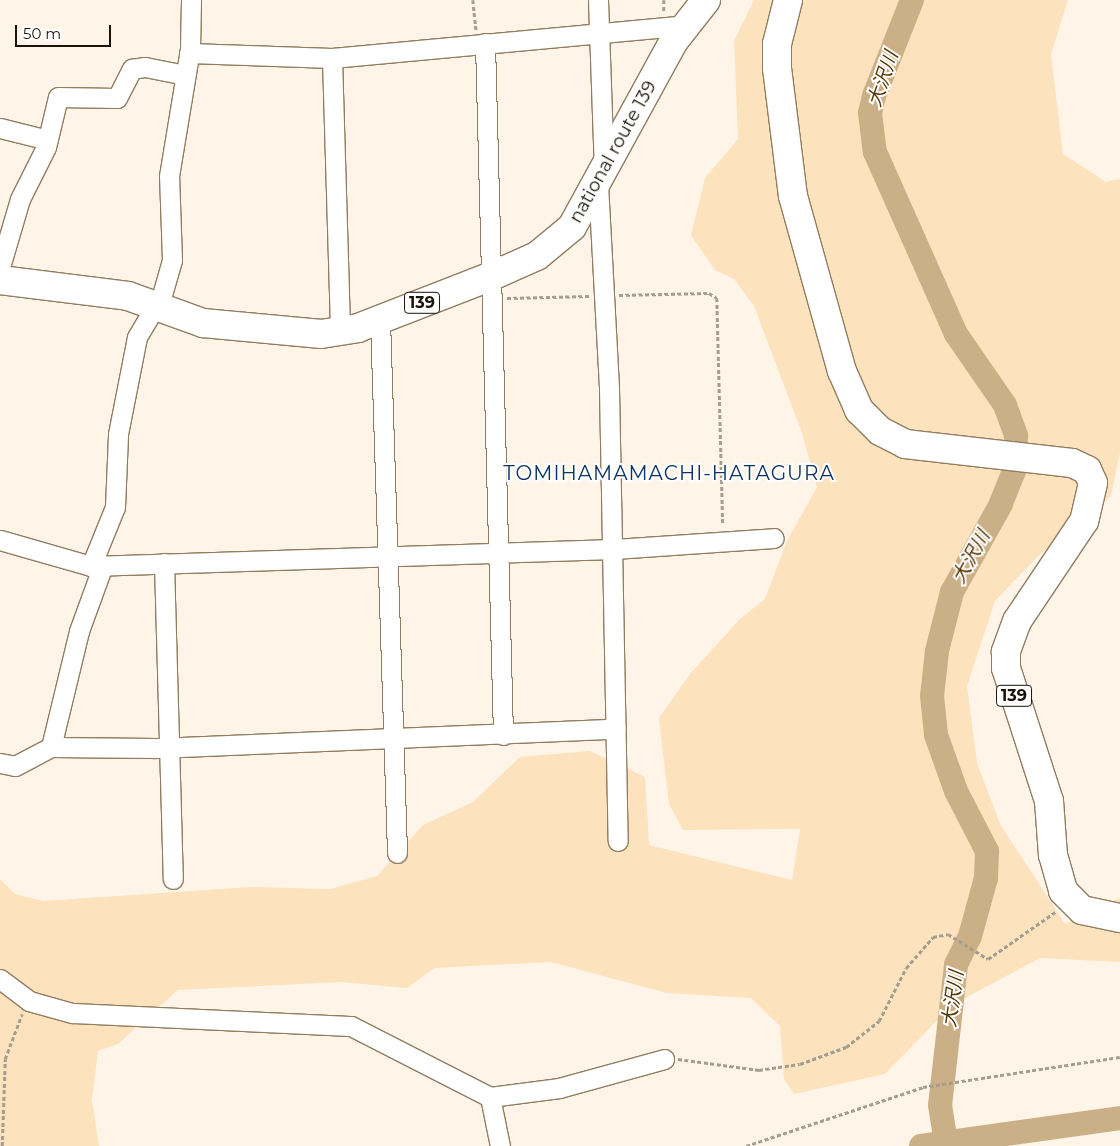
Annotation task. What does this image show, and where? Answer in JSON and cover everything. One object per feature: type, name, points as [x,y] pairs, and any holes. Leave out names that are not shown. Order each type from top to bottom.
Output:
[{"type":"highway","name":"139","points":[[788,0],[777,44],[777,68],[793,196],[848,387],[869,422],[892,439],[919,447],[1072,463],[1087,470],[1093,483],[1090,506],[1028,601],[1006,652],[1011,690],[1049,801],[1058,876],[1072,901]]},
{"type":"highway","name":"national route 139","points":[[0,280],[128,296],[155,304],[203,323],[296,334],[340,333],[493,287],[562,238],[601,178],[695,9]]},
{"type":"highway","points":[[1072,901],[1096,916],[1120,918]]},
{"type":"street","points":[[51,747],[79,631],[115,507],[118,434],[137,337],[162,295],[172,260],[170,176],[189,51],[191,0]]},
{"type":"street","points":[[598,0],[604,295],[614,549],[618,841]]},
{"type":"street","points":[[189,51],[332,58],[481,44],[600,30],[695,9]]},
{"type":"street","points":[[481,44],[493,287],[503,735]]},
{"type":"street","points":[[332,58],[340,333]]},
{"type":"street","points":[[0,267],[20,198],[38,170],[48,140],[58,97],[107,101],[117,98],[124,78],[138,68],[185,75]]},
{"type":"street","points":[[0,128],[48,140]]},
{"type":"street","points":[[380,320],[397,854]]},
{"type":"street","points":[[0,540],[97,565],[614,549],[774,538]]},
{"type":"street","points":[[164,563],[173,879]]},
{"type":"street","points":[[0,763],[15,766],[51,747],[169,747],[616,729]]},
{"type":"street","points":[[1072,901],[1120,905]]},
{"type":"street","points":[[0,980],[29,1001],[72,1013],[351,1026],[490,1097],[559,1088],[664,1059]]},
{"type":"street","points":[[490,1097],[500,1146]]},
{"type":"path","points":[[473,0],[481,44]]},
{"type":"path","points":[[493,287],[604,295],[709,293],[718,298],[723,542]]},
{"type":"path","points":[[664,1059],[760,1070],[800,1064],[846,1047],[879,1021],[906,968],[932,937],[948,934],[988,959],[1072,901]]},
{"type":"path","points":[[2,1146],[5,1059],[29,1001]]},
{"type":"path","points":[[746,1146],[923,1087],[1120,1057]]},
{"type":"shaded area","points":[[754,0],[1068,0],[1051,54],[1063,154],[1106,182],[1120,179],[1120,453],[1111,496],[1037,557],[995,601],[967,686],[977,763],[1000,824],[1065,924],[1120,898],[1120,962],[1040,958],[952,1005],[885,1074],[794,1094],[784,1079],[780,1026],[751,998],[667,993],[551,962],[434,968],[407,988],[341,982],[178,990],[118,1044],[98,1051],[92,1100],[99,1146],[0,1146],[0,879],[15,894],[43,901],[251,887],[330,889],[377,876],[423,825],[473,802],[520,757],[590,751],[645,777],[649,845],[792,880],[800,829],[683,830],[669,804],[659,718],[690,674],[739,620],[765,599],[787,541],[817,487],[801,430],[754,306],[734,279],[715,270],[691,235],[705,178],[738,139],[734,41]]},
{"type":"waterway","name":"大沢川","points":[[912,0],[874,96],[870,113],[875,152],[956,334],[1005,405],[1016,436],[1014,471],[1001,504],[952,592],[937,651],[932,696],[936,735],[956,791],[987,851],[986,878],[970,936],[956,965],[940,1105],[946,1142]]},
{"type":"waterway","points":[[921,1146],[1120,1118]]},
{"type":"district","name":"TOMIHAMAMACHI-HATAGURA","points":[[669,473]]}]
